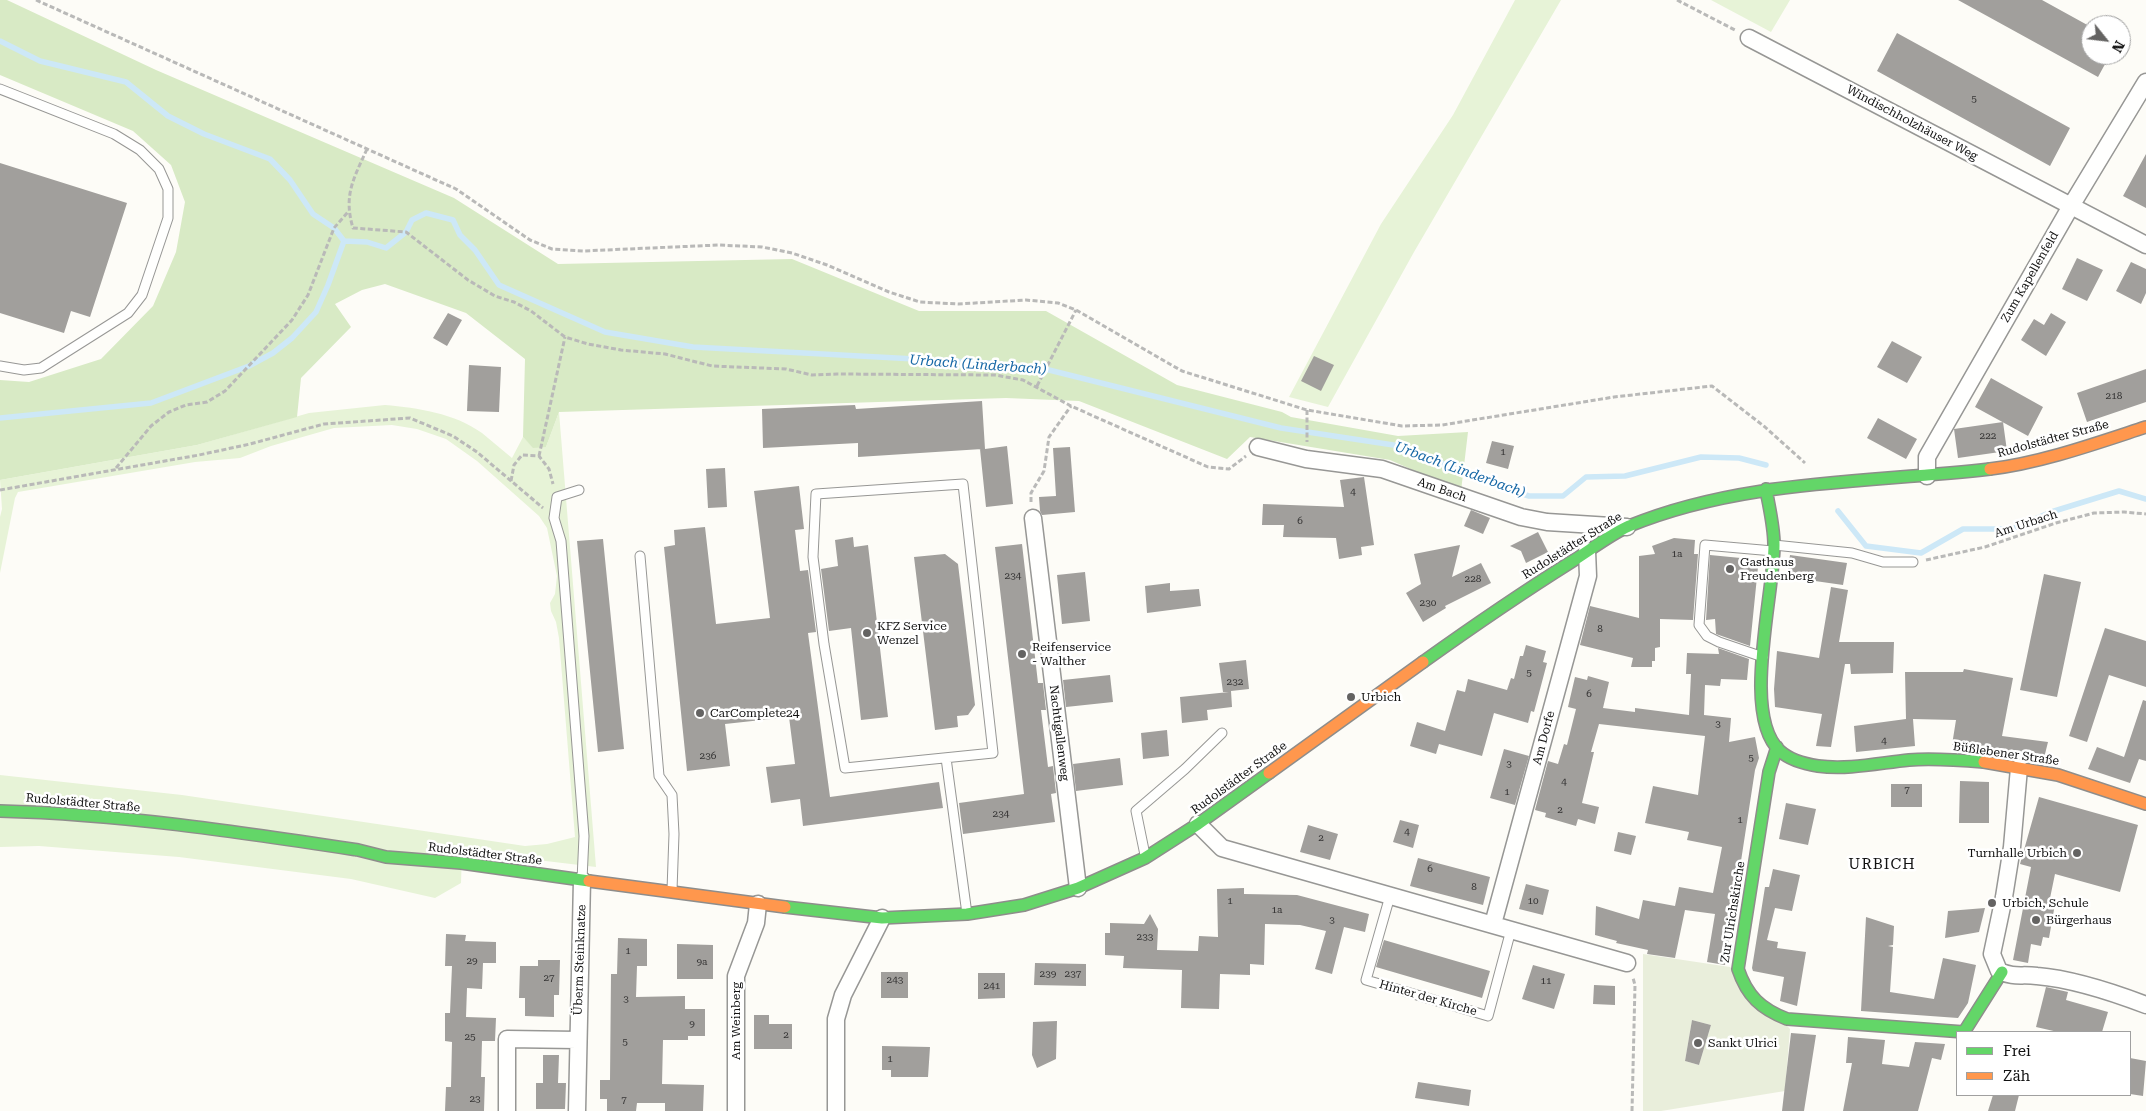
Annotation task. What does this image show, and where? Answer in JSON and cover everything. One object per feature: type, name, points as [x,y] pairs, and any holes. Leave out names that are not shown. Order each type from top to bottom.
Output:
[{"type":"street","name":"Windischholzhäuser Weg","points":[[1749,38],[2146,245]]},
{"type":"street","name":"Zum Kapellenfeld","points":[[1928,476],[1927,457],[2071,206],[2146,82]]},
{"type":"street","name":"Rudolstädter Straße","points":[[0,811],[85,815],[176,825],[358,850],[386,857],[462,863],[672,893],[882,918],[967,914],[1024,905],[1078,888],[1145,858],[1198,824],[1497,609],[1627,527],[1729,496],[1766,489],[1826,482],[1928,476],[2007,466],[2093,444],[2146,426]]},
{"type":"street","name":"Am Bach","points":[[1258,447],[1306,459],[1382,469],[1521,517],[1547,522],[1627,527]]},
{"type":"street","points":[[1766,489],[1772,523],[1773,548],[1760,689],[1761,710],[1769,736],[1777,747]]},
{"type":"street","name":"Nachtigallenweg","points":[[1032,518],[1078,888]]},
{"type":"street","name":"Am Dorfe","points":[[1492,924],[1588,576],[1587,551]]},
{"type":"street","name":"Büßlebener Straße","points":[[1777,747],[1786,756],[1803,762],[1831,766],[1858,767],[1923,759],[1960,760],[2019,768],[2069,777],[2146,804]]},
{"type":"street","name":"Zur Ulrichskirche","points":[[1777,747],[1769,772],[1738,969],[1744,987],[1754,1000],[1768,1012],[1787,1018],[1956,1031]]},
{"type":"street","points":[[2019,768],[2012,847],[1992,954],[1999,971],[2012,976],[2037,976],[2107,990],[2146,1005]]},
{"type":"street","points":[[1198,824],[1222,848],[1628,963]]},
{"type":"street","name":"Überm Steinknatze","points":[[576,1111],[582,880]]},
{"type":"street","name":"Am Weinberg","points":[[736,1111],[736,976],[756,923],[758,904]]},
{"type":"street","points":[[836,1111],[836,1019],[843,994],[882,918]]},
{"type":"street","name":"Zur Ulrichskirche","points":[[1965,1031],[2002,972]]},
{"type":"street","points":[[506,1111],[507,1039],[577,1040]]},
{"type":"lane","points":[[0,89],[114,134],[140,150],[159,169],[168,189],[168,218],[142,295],[128,313],[41,368],[24,370],[0,366]]},
{"type":"lane","points":[[963,484],[993,753],[946,758],[845,768],[824,644],[813,557],[816,494],[963,484]]},
{"type":"lane","points":[[579,490],[557,497],[554,518],[561,541],[584,836],[582,880]]},
{"type":"lane","points":[[1764,657],[1707,636],[1699,624],[1705,545],[1852,553],[1883,562],[1913,562]]},
{"type":"lane","points":[[640,556],[659,776],[672,795],[674,834],[672,893]]},
{"type":"lane","points":[[1145,858],[1136,811],[1185,769],[1222,733]]},
{"type":"lane","points":[[946,758],[967,914]]},
{"type":"lane","name":"Hinter der Kirche","points":[[1390,896],[1366,980],[1488,1016],[1511,930]]},
{"type":"path","points":[[36,0],[456,189],[530,240],[552,249],[583,251],[719,245],[762,247],[792,253],[827,264],[889,292],[920,302],[958,304],[1026,300],[1058,303],[1076,310],[1182,371],[1306,410],[1402,426],[1442,425],[1614,396],[1712,386],[1765,427],[1826,482]]},
{"type":"path","points":[[1677,0],[1749,38]]},
{"type":"path","points":[[367,149],[350,188],[348,211],[354,228],[406,232],[468,280],[495,296],[514,302],[531,311],[565,337],[588,344],[621,350],[665,354],[712,366],[786,369],[812,376],[837,374],[995,374],[1023,380],[1038,386],[1071,406],[1208,467],[1229,468],[1258,447]]},
{"type":"path","points":[[116,469],[150,426],[169,412],[186,405],[207,402],[225,392],[292,320],[308,295],[334,228],[348,211]]},
{"type":"path","points":[[1038,386],[1076,310]]},
{"type":"path","points":[[539,456],[565,337]]},
{"type":"path","points":[[1032,518],[1031,493],[1044,470],[1049,437],[1071,406]]},
{"type":"path","points":[[1306,410],[1306,448]]},
{"type":"path","points":[[0,490],[250,444],[324,424],[410,418],[453,436],[511,481],[554,518]]},
{"type":"path","points":[[511,481],[514,465],[522,454],[539,456],[549,469],[557,497]]},
{"type":"path","name":"Am Urbach","points":[[1913,562],[1985,547],[2056,523],[2094,513],[2124,512],[2146,514]]},
{"type":"path","points":[[1628,963],[1635,985],[1632,1111]]},
{"type":"green space","points":[[0,0],[7,0],[156,70],[454,198],[558,264],[792,259],[919,311],[1046,311],[1177,385],[1282,412],[1291,417],[1398,436],[1468,432],[1461,491],[1390,460],[1250,437],[1227,459],[1079,401],[1006,398],[559,412],[546,447],[533,448],[523,437],[525,359],[466,313],[385,284],[362,290],[335,304],[351,327],[301,378],[297,417],[197,445],[0,480],[0,380],[29,382],[101,359],[153,306],[176,252],[185,202],[171,165],[133,131],[0,75]]},
{"type":"green space","points":[[1515,0],[1561,0],[1414,252],[1328,407],[1289,397],[1381,224],[1453,115]]},
{"type":"green space","points":[[1711,0],[1790,0],[1771,32]]},
{"type":"green space","points":[[385,405],[423,410],[460,421],[482,433],[512,458],[523,437],[533,447],[546,447],[559,412],[596,867],[462,851],[461,883],[435,898],[351,879],[179,857],[39,846],[0,847],[0,775],[182,795],[525,846],[547,844],[575,837],[559,638],[550,603],[555,594],[557,576],[547,528],[539,516],[477,461],[446,439],[417,429],[392,425],[334,428],[271,446],[240,458],[195,462],[18,492],[15,498],[0,573],[0,517],[2,509],[0,480],[197,445],[309,413]]},
{"type":"green space","points":[[1643,954],[1730,967],[1790,1029],[1785,1091],[1661,1111],[1643,1111]],"holes":[[[1692,1020],[1711,1025],[1699,1065],[1685,1061]]]},
{"type":"building","points":[[1958,0],[2042,0],[2081,21],[2081,65],[2105,65],[2098,77]]},
{"type":"building","points":[[1897,33],[2070,128],[2050,166],[1877,71]]},
{"type":"building","points":[[2146,154],[2146,208],[2123,196]]},
{"type":"building","points":[[0,163],[127,203],[90,317],[71,311],[64,333],[0,313]]},
{"type":"building","points":[[2077,258],[2103,270],[2087,301],[2062,289]]},
{"type":"building","points":[[2131,262],[2146,269],[2146,293],[2141,304],[2116,291]]},
{"type":"building","points":[[448,313],[462,320],[447,346],[433,338]]},
{"type":"building","points":[[2051,313],[2066,322],[2046,356],[2021,340],[2034,319],[2044,325]]},
{"type":"building","points":[[1892,341],[1922,357],[1907,383],[1877,367]]},
{"type":"building","points":[[1314,356],[1334,365],[1321,391],[1301,381]]},
{"type":"building","points":[[469,365],[501,367],[499,412],[467,411]]},
{"type":"building","points":[[2146,369],[2146,402],[2087,422],[2077,393]]},
{"type":"building","points":[[1991,378],[2043,407],[2028,436],[1975,407]]},
{"type":"building","points":[[982,401],[985,449],[1007,446],[1013,504],[986,507],[980,449],[858,457],[858,443],[763,448],[762,409],[855,405],[856,409]]},
{"type":"building","points":[[1878,418],[1917,439],[1906,459],[1867,438]]},
{"type":"building","points":[[2003,422],[2007,451],[1958,458],[1954,429]]},
{"type":"building","points":[[1492,441],[1514,446],[1508,469],[1486,463]]},
{"type":"building","points":[[1070,447],[1075,512],[1042,515],[1039,497],[1056,496],[1053,448]]},
{"type":"building","points":[[725,468],[727,507],[708,508],[706,469]]},
{"type":"building","points":[[1364,477],[1374,545],[1361,547],[1362,555],[1339,559],[1336,538],[1283,537],[1284,525],[1262,525],[1263,504],[1344,507],[1340,480]]},
{"type":"building","points":[[799,486],[804,529],[795,530],[800,571],[808,570],[816,632],[808,633],[830,797],[939,782],[943,808],[803,826],[800,799],[771,803],[766,767],[795,764],[789,717],[725,724],[730,766],[687,771],[664,547],[675,545],[674,530],[705,527],[716,624],[770,618],[754,491]]},
{"type":"building","points":[[1471,510],[1490,518],[1483,534],[1464,526]]},
{"type":"building","points":[[1538,532],[1548,552],[1526,563],[1521,551],[1510,546]]},
{"type":"building","points":[[853,537],[854,547],[868,545],[888,717],[861,720],[851,628],[829,631],[821,569],[838,566],[835,540]]},
{"type":"building","points":[[1674,538],[1695,540],[1694,554],[1698,554],[1693,620],[1660,619],[1660,647],[1655,648],[1655,661],[1652,661],[1652,667],[1631,667],[1633,658],[1580,645],[1590,606],[1639,618],[1639,556],[1655,554],[1652,546]]},
{"type":"building","points":[[603,539],[624,749],[598,752],[577,541]]},
{"type":"building","points":[[1022,544],[1038,683],[1043,683],[1046,710],[1041,710],[1048,767],[1053,766],[1056,793],[1051,794],[1055,822],[963,834],[959,803],[1024,794],[995,547]]},
{"type":"building","points":[[1460,545],[1452,577],[1481,563],[1491,583],[1445,606],[1446,608],[1423,622],[1406,593],[1421,584],[1414,554]]},
{"type":"building","points":[[945,554],[958,564],[975,705],[968,715],[957,716],[958,727],[935,730],[914,557]]},
{"type":"building","points":[[1710,555],[1751,559],[1751,566],[1758,567],[1750,646],[1716,634],[1715,619],[1706,620]]},
{"type":"building","points":[[1790,555],[1847,563],[1843,585],[1787,577]]},
{"type":"building","points":[[1085,572],[1090,621],[1062,624],[1057,575]]},
{"type":"building","points":[[2044,574],[2081,582],[2057,697],[2020,690]]},
{"type":"building","points":[[1170,583],[1170,591],[1199,589],[1201,606],[1147,613],[1145,586]]},
{"type":"building","points":[[1831,587],[1848,590],[1839,642],[1894,642],[1893,673],[1851,674],[1850,664],[1845,664],[1831,747],[1816,746],[1822,714],[1775,707],[1774,689],[1777,651],[1819,658]]},
{"type":"building","points":[[2105,628],[2146,641],[2146,687],[2109,675],[2087,742],[2069,736]]},
{"type":"building","points":[[1526,645],[1546,651],[1543,662],[1547,663],[1534,712],[1531,711],[1528,723],[1494,713],[1482,756],[1439,744],[1436,754],[1410,746],[1417,722],[1445,731],[1457,690],[1465,692],[1468,679],[1507,690],[1511,678],[1514,679],[1520,656],[1523,656]]},
{"type":"building","points":[[1718,648],[1749,659],[1747,680],[1721,679],[1720,686],[1705,685],[1704,715],[1731,718],[1729,742],[1755,737],[1759,758],[1755,770],[1725,965],[1707,962],[1715,914],[1685,910],[1675,958],[1647,954],[1648,950],[1616,943],[1617,941],[1595,935],[1596,906],[1639,919],[1643,900],[1675,906],[1679,887],[1713,893],[1722,847],[1687,840],[1689,832],[1645,823],[1653,786],[1698,795],[1705,736],[1599,724],[1591,752],[1594,752],[1582,803],[1599,807],[1595,824],[1578,819],[1576,826],[1545,817],[1546,813],[1535,810],[1548,761],[1558,764],[1564,744],[1567,745],[1576,709],[1568,707],[1575,677],[1587,680],[1588,676],[1609,682],[1603,708],[1635,712],[1635,708],[1689,715],[1691,674],[1686,674],[1687,653],[1719,654]]},
{"type":"building","points":[[1246,660],[1249,689],[1231,691],[1232,707],[1207,710],[1208,720],[1182,723],[1180,697],[1229,692],[1223,692],[1219,663]]},
{"type":"building","points":[[1964,669],[2013,678],[2002,736],[2048,742],[2044,758],[1952,745],[1956,720],[1913,719],[1915,746],[1856,752],[1854,726],[1906,719],[1905,672],[1963,672]]},
{"type":"building","points":[[1110,675],[1113,702],[1066,707],[1063,680]]},
{"type":"building","points":[[2143,700],[2146,701],[2146,761],[2139,759],[2130,783],[2088,769],[2097,747],[2124,757]]},
{"type":"building","points":[[1167,730],[1169,756],[1143,759],[1141,733]]},
{"type":"building","points":[[1504,749],[1529,756],[1515,805],[1490,798]]},
{"type":"building","points":[[1120,758],[1123,785],[1076,791],[1073,764]]},
{"type":"building","points":[[1960,781],[1989,782],[1989,823],[1959,823]]},
{"type":"building","points":[[1891,784],[1922,784],[1922,807],[1891,807]]},
{"type":"building","name":"Turnhalle Urbich","points":[[2039,797],[2138,825],[2120,892],[2055,874],[2049,903],[2055,904],[2049,938],[2043,937],[2041,946],[2031,944],[2028,963],[2013,960],[2031,867],[2020,864]]},
{"type":"building","points":[[1786,803],[1816,809],[1808,845],[1779,839]]},
{"type":"building","points":[[1400,820],[1419,825],[1413,848],[1393,842]]},
{"type":"building","points":[[1308,825],[1338,834],[1330,860],[1300,852]]},
{"type":"building","points":[[1618,832],[1636,836],[1631,855],[1614,851]]},
{"type":"building","points":[[1418,858],[1490,877],[1483,905],[1410,886]]},
{"type":"building","points":[[1773,869],[1800,875],[1792,911],[1775,908],[1767,940],[1778,942],[1777,948],[1806,952],[1797,1006],[1780,1001],[1784,977],[1753,971],[1752,968],[1765,887],[1769,887]]},
{"type":"building","points":[[1526,884],[1549,890],[1543,915],[1519,909]]},
{"type":"building","points":[[1244,888],[1244,894],[1297,895],[1369,914],[1365,932],[1344,927],[1332,974],[1315,969],[1326,931],[1300,925],[1265,924],[1264,965],[1250,964],[1250,975],[1220,974],[1219,1009],[1181,1008],[1182,970],[1123,968],[1124,956],[1105,955],[1105,933],[1110,933],[1110,923],[1144,924],[1150,914],[1158,929],[1157,950],[1198,951],[1199,936],[1218,937],[1217,889]]},
{"type":"building","points":[[1985,908],[1979,932],[1945,938],[1948,911]]},
{"type":"building","points":[[1866,917],[1894,926],[1893,945],[1888,946],[1893,947],[1890,992],[1934,999],[1943,958],[1976,965],[1968,1003],[1958,1018],[1861,1011]]},
{"type":"building","points":[[446,934],[466,935],[465,941],[496,942],[496,963],[483,963],[482,989],[467,988],[466,1017],[496,1018],[495,1041],[482,1041],[481,1077],[485,1077],[484,1111],[445,1111],[446,1087],[451,1087],[452,1042],[445,1041],[445,1013],[450,1013],[452,966],[445,966]]},
{"type":"building","points":[[618,938],[647,939],[647,966],[637,966],[636,997],[685,996],[685,1009],[705,1009],[705,1036],[688,1036],[688,1040],[663,1040],[662,1084],[704,1085],[703,1111],[665,1111],[665,1103],[637,1103],[636,1111],[607,1111],[607,1099],[600,1099],[600,1080],[610,1080],[611,974],[617,974]]},
{"type":"building","points":[[1384,940],[1490,971],[1482,998],[1376,967]]},
{"type":"building","points":[[677,944],[713,945],[713,979],[677,979]]},
{"type":"building","points":[[538,960],[560,960],[559,995],[554,995],[554,1017],[525,1016],[525,998],[519,998],[520,966],[538,966]]},
{"type":"building","points":[[1035,963],[1086,964],[1086,986],[1034,985]]},
{"type":"building","points":[[1533,965],[1565,974],[1554,1009],[1522,999]]},
{"type":"building","points":[[881,972],[908,972],[908,998],[881,998]]},
{"type":"building","points":[[978,973],[1005,973],[1005,998],[978,999]]},
{"type":"building","points":[[1594,985],[1615,986],[1615,1005],[1593,1004]]},
{"type":"building","points":[[2046,987],[2068,992],[2066,1000],[2108,1012],[2102,1031],[2054,1031],[2036,1027]]},
{"type":"building","points":[[754,1015],[769,1015],[769,1024],[792,1024],[792,1049],[754,1049]]},
{"type":"building","name":"Sankt Ulrici","points":[[1692,1020],[1711,1025],[1699,1065],[1685,1061]]},
{"type":"building","points":[[1057,1021],[1056,1059],[1037,1068],[1032,1055],[1033,1022]]},
{"type":"building","points":[[1791,1033],[1816,1035],[1804,1111],[1782,1111]]},
{"type":"building","points":[[1848,1037],[1885,1040],[1882,1064],[1909,1067],[1915,1042],[1945,1044],[1941,1060],[1932,1058],[1918,1111],[1843,1111],[1852,1063],[1846,1063]]},
{"type":"building","points":[[882,1046],[930,1047],[928,1077],[891,1077],[891,1070],[882,1070]]},
{"type":"building","points":[[543,1055],[559,1055],[558,1083],[566,1083],[565,1109],[536,1109],[536,1083],[543,1083]]},
{"type":"building","points":[[2131,1058],[2146,1061],[2143,1096],[2131,1094]]},
{"type":"building","points":[[1418,1082],[1471,1090],[1469,1106],[1415,1098]]},
{"type":"building","points":[[1993,1096],[2019,1096],[2015,1111],[1988,1111]]},
{"type":"waterway","points":[[0,41],[40,61],[126,82],[168,116],[204,134],[270,159],[290,180],[313,214],[334,228],[344,241]]},
{"type":"waterway","name":"Urbach (Linderbach)","points":[[344,241],[367,242],[386,248],[406,232],[412,220],[426,213],[453,220],[460,235],[475,250],[499,285],[605,332],[693,347],[989,363],[1045,369],[1281,428],[1400,446],[1503,488],[1529,496],[1563,496],[1586,477],[1625,476],[1701,457],[1739,458],[1766,465]]},
{"type":"waterway","points":[[0,418],[151,403],[249,366],[273,353],[292,338],[316,312],[344,241]]},
{"type":"waterway","name":"Urbach (Linderbach)","points":[[1838,511],[1866,546],[1921,553],[1963,529],[2012,529],[2051,512],[2119,491],[2146,499]]},
{"type":"traffic: fast","points":[[1423,662],[1515,598],[1614,534],[1629,526],[1673,511],[1717,499],[1807,485],[1990,469]]},
{"type":"traffic: fast","points":[[1766,489],[1774,545],[1762,654],[1761,684],[1763,711],[1769,734],[1780,751],[1798,761],[1829,767],[1852,767],[1918,759],[1984,762]]},
{"type":"traffic: fast","points":[[1777,747],[1769,772],[1738,969],[1746,987],[1762,1006],[1787,1019],[1956,1031]]},
{"type":"traffic: fast","points":[[785,907],[882,918],[967,914],[1024,905],[1078,888],[1145,858],[1198,824],[1269,773]]},
{"type":"traffic: fast","points":[[0,811],[90,816],[180,825],[358,850],[386,857],[461,863],[589,881]]},
{"type":"traffic: fast","points":[[1965,1031],[2002,972]]},
{"type":"traffic: slow","points":[[1990,469],[2049,457],[2146,427]]},
{"type":"traffic: slow","points":[[1269,773],[1423,662]]},
{"type":"traffic: slow","points":[[1984,762],[2058,775],[2146,804]]},
{"type":"traffic: slow","points":[[589,881],[785,907]]},
{"type":"place","name":"Gasthaus Freudenberg","points":[[1730,569]]},
{"type":"place","name":"KFZ Service Wenzel","points":[[867,633]]},
{"type":"place","name":"Reifenservice - Walther","points":[[1022,654]]},
{"type":"place","name":"Urbich","points":[[1351,697]]},
{"type":"place","name":"CarComplete24","points":[[700,713]]},
{"type":"place","name":"Turnhalle Urbich","points":[[2077,853]]},
{"type":"place","name":"Urbich, Schule","points":[[1992,903]]},
{"type":"place","name":"Bürgerhaus","points":[[2036,920]]},
{"type":"place","name":"Sankt Ulrici","points":[[1698,1043]]},
{"type":"district","name":"URBICH","points":[[1882,865]]}]
